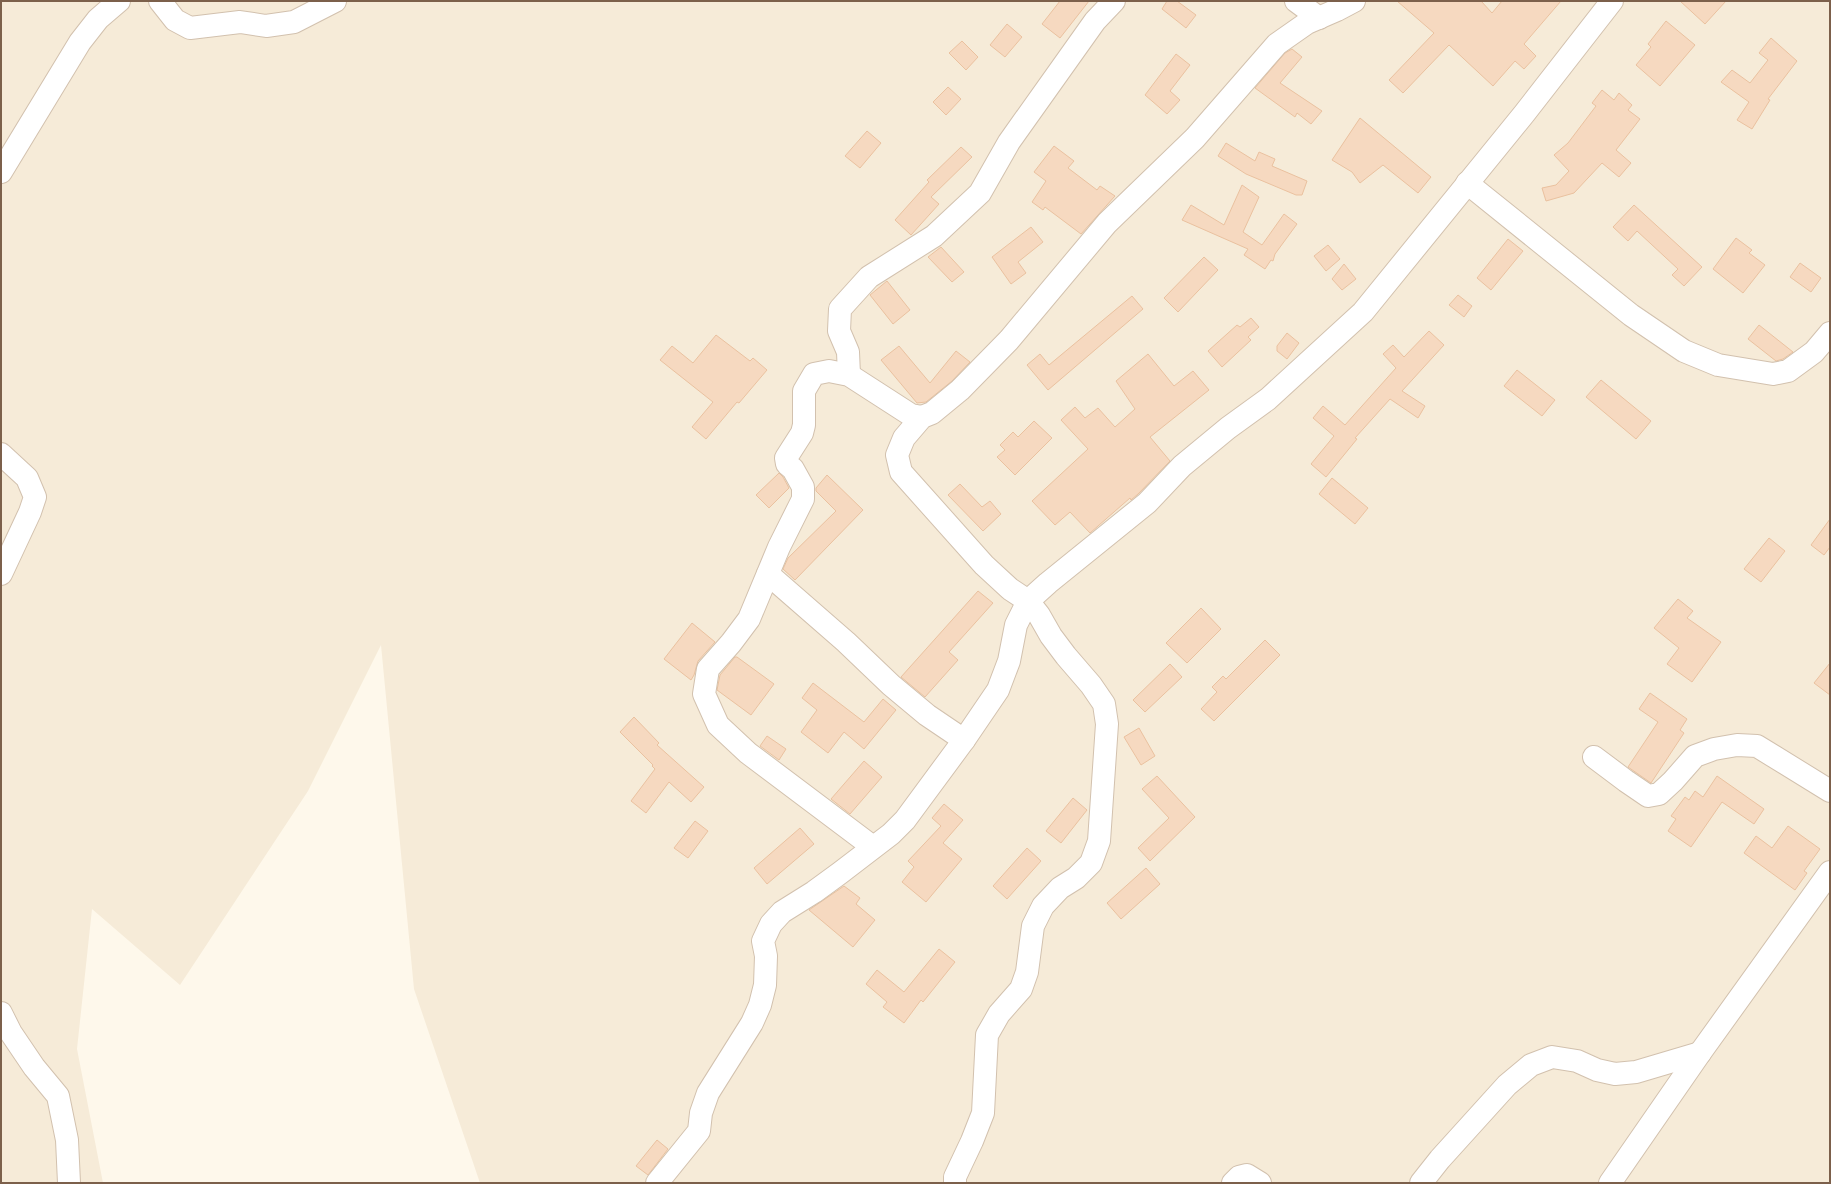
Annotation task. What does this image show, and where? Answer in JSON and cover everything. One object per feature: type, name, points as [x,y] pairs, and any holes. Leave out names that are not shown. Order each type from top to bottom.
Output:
[{"type":"street","points":[[1,172],[80,42],[98,19],[119,1]]},
{"type":"street","points":[[160,1],[175,20],[190,28],[240,22],[266,26],[294,22],[335,1]]},
{"type":"street","points":[[850,375],[848,352],[839,331],[840,309],[869,276],[934,236],[980,193],[1009,142],[1095,21],[1114,1]]},
{"type":"street","points":[[1296,1],[1319,18]]},
{"type":"street","points":[[955,1183],[955,1177],[983,1113],[987,1035],[1000,1014],[1021,989],[1027,972],[1033,926],[1043,906],[1060,888],[1076,878],[1091,863],[1099,841],[1106,724],[1104,704],[1091,685],[1051,636],[1040,615],[1028,601],[1002,582],[984,565],[901,472],[897,455],[904,438],[922,417],[932,413],[960,390],[1009,340],[1107,223],[1195,138],[1277,44],[1307,23],[1354,1]]},
{"type":"street","points":[[657,1183],[700,1131],[701,1113],[708,1093],[752,1023],[760,1005],[765,985],[766,956],[763,941],[771,924],[782,912],[814,892],[891,834],[905,820],[964,740],[998,690],[1009,661],[1016,625],[1028,601],[1147,503],[1182,466],[1228,428],[1268,399],[1363,312],[1612,1]]},
{"type":"street","points":[[1467,183],[1632,315],[1684,351],[1718,365],[1773,374],[1788,371],[1814,352],[1830,332]]},
{"type":"street","points":[[872,847],[748,753],[718,725],[704,694],[708,669],[731,643],[748,619],[779,547],[803,499],[803,487],[793,468],[787,464],[786,458],[802,433],[804,425],[804,391],[814,374],[829,371],[850,375],[910,415],[922,417]]},
{"type":"street","points":[[1,454],[27,478],[35,496],[30,512],[1,574]]},
{"type":"street","points":[[768,574],[846,642],[891,685],[927,715],[964,740]]},
{"type":"street","points":[[1594,757],[1626,782],[1648,796],[1659,794],[1674,782],[1695,756],[1714,749],[1737,745],[1757,746],[1830,791]]},
{"type":"street","points":[[1610,1183],[1700,1053],[1830,872]]},
{"type":"street","points":[[1,1013],[11,1032],[34,1068],[58,1096],[67,1140],[69,1183]]},
{"type":"street","points":[[1421,1183],[1440,1159],[1507,1086],[1531,1065],[1552,1057],[1577,1061],[1597,1070],[1615,1074],[1636,1072],[1700,1053]]},
{"type":"street","points":[[1233,1183],[1239,1178],[1247,1175],[1260,1183]]},
{"type":"shaded area","points":[[1,1],[1830,1],[1830,1183],[480,1183],[414,989],[381,645],[308,791],[180,985],[92,909],[77,1049],[103,1183],[1,1183]]},
{"type":"building","points":[[1060,1],[1089,1],[1060,38],[1042,24]]},
{"type":"building","points":[[1167,1],[1177,1],[1196,15],[1186,28],[1162,9]]},
{"type":"building","points":[[1397,1],[1481,1],[1492,13],[1502,1],[1561,1],[1524,44],[1536,56],[1524,69],[1515,61],[1493,86],[1449,45],[1403,93],[1389,80],[1434,33]]},
{"type":"building","points":[[1680,1],[1726,1],[1705,24]]},
{"type":"building","points":[[1666,21],[1695,45],[1660,86],[1636,65],[1651,47],[1648,44]]},
{"type":"building","points":[[1007,24],[1022,37],[1005,57],[990,45]]},
{"type":"building","points":[[1771,38],[1797,61],[1768,99],[1770,100],[1752,129],[1737,120],[1749,102],[1721,82],[1732,70],[1750,83],[1768,60],[1759,53]]},
{"type":"building","points":[[962,41],[978,57],[966,70],[949,53]]},
{"type":"building","points":[[1292,49],[1302,57],[1280,83],[1322,111],[1311,124],[1297,113],[1295,117],[1255,88],[1285,53]]},
{"type":"building","points":[[1176,54],[1190,65],[1170,91],[1180,100],[1167,114],[1145,95]]},
{"type":"building","points":[[948,87],[961,99],[946,115],[933,102]]},
{"type":"building","points":[[1602,90],[1614,100],[1619,93],[1632,105],[1628,110],[1640,119],[1616,150],[1631,163],[1619,177],[1602,163],[1574,193],[1546,201],[1542,188],[1556,185],[1569,171],[1554,155],[1568,143],[1596,106],[1592,103]]},
{"type":"building","points":[[1360,118],[1431,177],[1418,193],[1383,165],[1360,183],[1352,172],[1332,160]]},
{"type":"building","points":[[867,131],[881,143],[860,168],[845,156]]},
{"type":"building","points":[[1226,143],[1255,161],[1259,152],[1275,159],[1272,166],[1307,181],[1302,195],[1296,195],[1246,174],[1218,156]]},
{"type":"building","points":[[1054,146],[1074,161],[1068,168],[1097,190],[1100,186],[1115,196],[1081,234],[1045,207],[1043,210],[1032,202],[1046,181],[1034,172]]},
{"type":"building","points":[[961,147],[972,157],[931,197],[939,204],[911,235],[895,220],[929,182],[927,180]]},
{"type":"building","points":[[1242,185],[1259,197],[1243,232],[1262,245],[1284,214],[1297,224],[1275,254],[1273,261],[1271,260],[1265,269],[1244,255],[1248,249],[1182,220],[1191,205],[1224,225]]},
{"type":"building","points":[[1634,205],[1702,267],[1684,286],[1672,275],[1678,269],[1637,231],[1628,241],[1613,227]]},
{"type":"building","points":[[1031,227],[1043,242],[1018,262],[1026,273],[1011,284],[992,257]]},
{"type":"building","points":[[1736,238],[1752,250],[1749,253],[1765,265],[1743,293],[1713,269]]},
{"type":"building","points":[[1508,239],[1523,251],[1491,290],[1477,278]]},
{"type":"building","points":[[1328,245],[1340,259],[1326,271],[1314,256]]},
{"type":"building","points":[[941,247],[964,272],[952,282],[928,257]]},
{"type":"building","points":[[1204,257],[1218,270],[1178,312],[1164,298]]},
{"type":"building","points":[[1800,263],[1821,278],[1811,292],[1790,277]]},
{"type":"building","points":[[1344,264],[1356,279],[1342,290],[1332,279]]},
{"type":"building","points":[[887,281],[910,310],[893,324],[870,295]]},
{"type":"building","points":[[1458,295],[1472,306],[1464,317],[1449,305]]},
{"type":"building","points":[[1132,296],[1143,309],[1048,390],[1027,365],[1040,354],[1049,365]]},
{"type":"building","points":[[1251,318],[1259,327],[1248,337],[1251,340],[1222,367],[1208,351],[1237,325],[1240,327]]},
{"type":"building","points":[[1759,325],[1793,352],[1783,359],[1776,361],[1748,339]]},
{"type":"building","points":[[1429,331],[1444,345],[1402,391],[1425,406],[1418,418],[1390,399],[1355,438],[1357,439],[1326,477],[1311,464],[1334,436],[1313,418],[1323,406],[1345,425],[1396,368],[1383,354],[1393,345],[1404,357]]},
{"type":"building","points":[[1287,333],[1299,343],[1287,359],[1277,351],[1277,346]]},
{"type":"building","points":[[716,335],[750,361],[753,358],[767,370],[739,403],[737,402],[706,439],[692,427],[713,402],[660,360],[672,346],[693,363]]},
{"type":"building","points":[[899,346],[930,383],[956,351],[970,362],[952,381],[926,402],[917,403],[881,360]]},
{"type":"building","points":[[1148,354],[1174,386],[1193,371],[1209,390],[1150,437],[1170,461],[1138,494],[1131,500],[1130,498],[1090,533],[1070,512],[1055,525],[1032,501],[1088,449],[1061,420],[1075,407],[1085,418],[1098,408],[1115,427],[1135,409],[1116,381]]},
{"type":"building","points":[[1517,370],[1555,400],[1542,416],[1504,386]]},
{"type":"building","points":[[1601,380],[1651,421],[1636,439],[1586,397]]},
{"type":"building","points":[[1034,421],[1052,438],[1015,475],[997,457],[1005,450],[1000,445],[1013,432],[1018,437]]},
{"type":"building","points":[[779,473],[789,488],[769,508],[756,495]]},
{"type":"building","points":[[827,475],[863,510],[795,580],[783,569],[788,558],[836,511],[816,491],[816,488]]},
{"type":"building","points":[[1332,478],[1368,508],[1355,524],[1319,494]]},
{"type":"building","points":[[960,484],[982,507],[990,501],[1001,514],[983,531],[948,495]]},
{"type":"building","points":[[1830,519],[1830,547],[1824,555],[1811,545]]},
{"type":"building","points":[[1769,538],[1785,551],[1761,582],[1744,569]]},
{"type":"building","points":[[978,591],[993,603],[949,652],[958,660],[925,697],[901,677]]},
{"type":"building","points":[[1678,599],[1693,611],[1687,618],[1721,642],[1692,682],[1667,664],[1679,648],[1654,628]]},
{"type":"building","points":[[1201,608],[1221,629],[1187,663],[1166,643]]},
{"type":"building","points":[[692,623],[715,642],[698,661],[691,680],[664,659]]},
{"type":"building","points":[[1265,640],[1280,655],[1214,721],[1201,709],[1217,692],[1212,687],[1223,676],[1226,679]]},
{"type":"building","points":[[735,657],[774,684],[751,715],[717,690],[720,675]]},
{"type":"building","points":[[1830,663],[1830,695],[1814,683]]},
{"type":"building","points":[[1170,664],[1182,677],[1145,712],[1133,700]]},
{"type":"building","points":[[813,683],[864,722],[883,699],[896,710],[864,749],[844,732],[828,753],[801,732],[817,710],[802,698]]},
{"type":"building","points":[[1650,693],[1687,719],[1680,730],[1684,733],[1651,783],[1628,767],[1658,722],[1639,709]]},
{"type":"building","points":[[634,717],[659,743],[657,745],[704,787],[691,802],[669,782],[646,813],[631,801],[655,769],[652,766],[653,765],[620,732]]},
{"type":"building","points":[[1139,728],[1155,756],[1141,765],[1124,737]]},
{"type":"building","points":[[767,736],[786,749],[779,760],[760,746]]},
{"type":"building","points":[[864,761],[882,777],[850,814],[831,799]]},
{"type":"building","points":[[1157,776],[1195,817],[1150,861],[1138,848],[1169,818],[1142,789]]},
{"type":"building","points":[[1717,776],[1764,809],[1754,824],[1722,802],[1691,847],[1668,831],[1676,819],[1671,816],[1685,797],[1689,800],[1695,791],[1703,797]]},
{"type":"building","points":[[1073,798],[1087,810],[1061,843],[1046,831]]},
{"type":"building","points":[[944,804],[963,820],[943,843],[962,859],[926,902],[902,882],[914,867],[908,861],[941,826],[932,818]]},
{"type":"building","points":[[695,821],[708,831],[688,858],[674,848]]},
{"type":"building","points":[[1788,826],[1820,849],[1804,871],[1807,873],[1795,890],[1744,853],[1756,836],[1772,848]]},
{"type":"building","points":[[800,828],[814,844],[767,884],[754,868]]},
{"type":"building","points":[[1027,848],[1041,861],[1007,899],[993,886]]},
{"type":"building","points":[[1146,868],[1160,884],[1121,919],[1107,903]]},
{"type":"building","points":[[844,886],[860,898],[856,904],[875,920],[853,947],[809,910]]},
{"type":"building","points":[[939,949],[955,962],[923,1002],[921,1000],[904,1023],[883,1007],[887,1002],[866,984],[877,970],[904,992]]},
{"type":"building","points":[[657,1140],[668,1149],[648,1175],[636,1166]]}]
